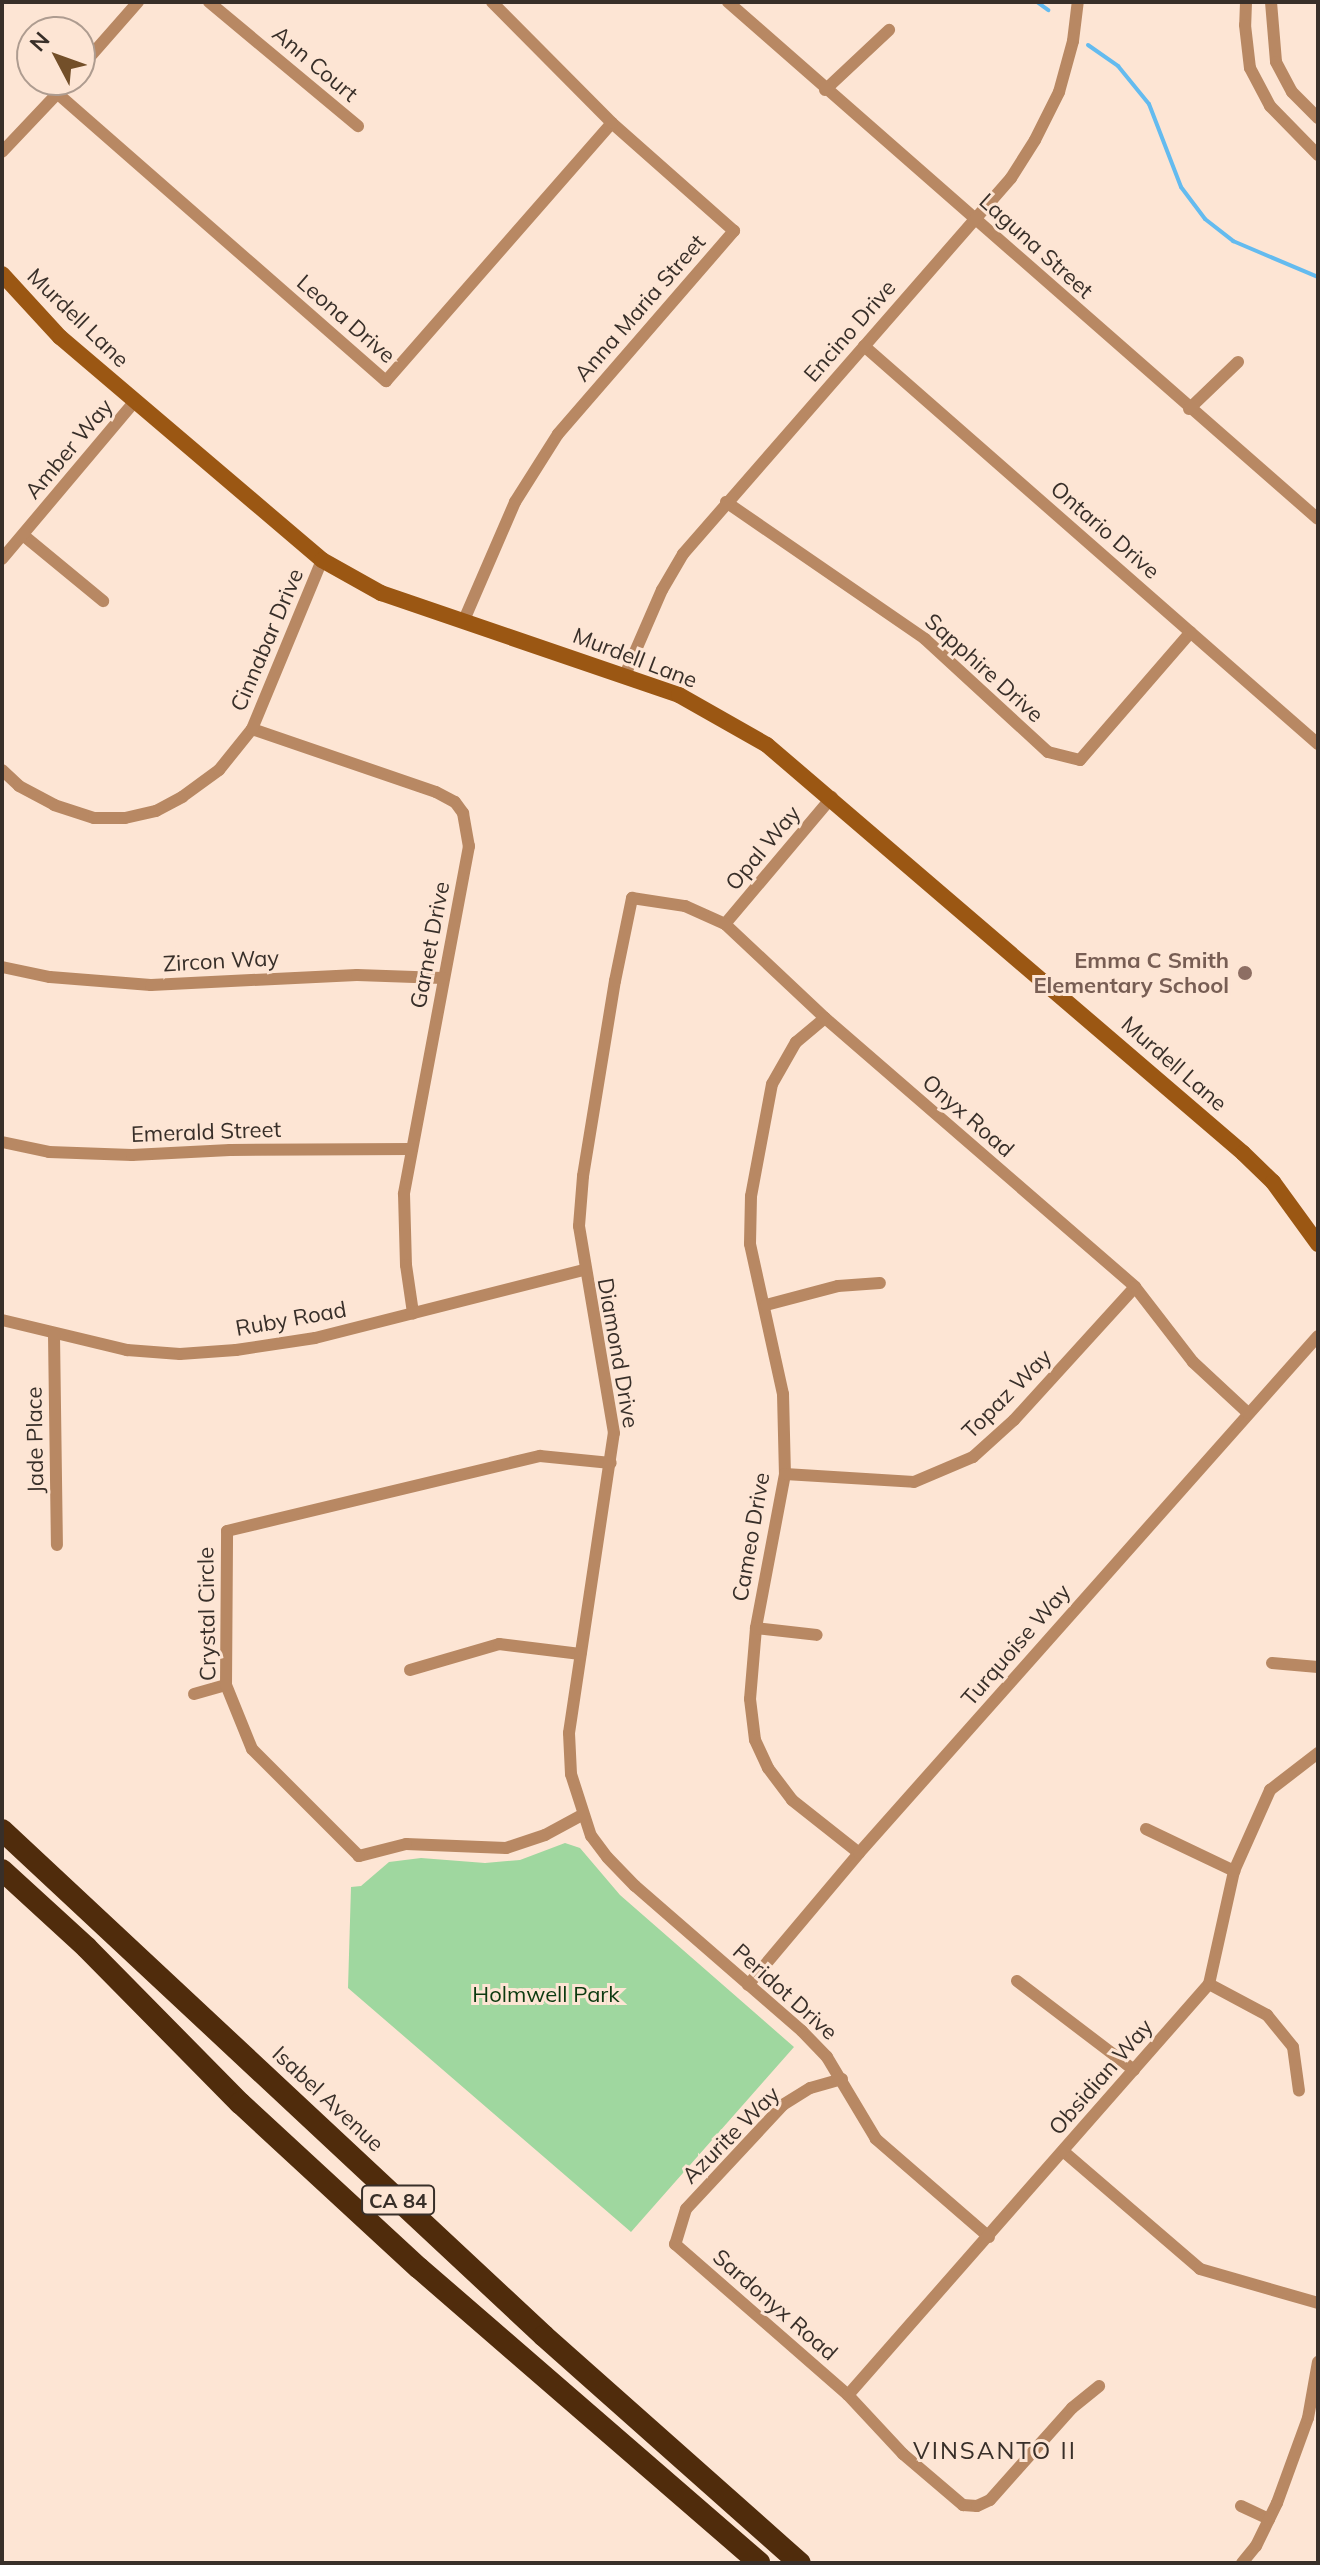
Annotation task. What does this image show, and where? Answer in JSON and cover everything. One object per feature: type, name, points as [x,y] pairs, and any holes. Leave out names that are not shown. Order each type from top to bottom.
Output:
[{"type":"highway","name":"Isabel Avenue","points":[[2,1830],[544,2336],[800,2563]]},
{"type":"highway","points":[[2,1870],[87,1948],[240,2103],[419,2268],[759,2563]]},
{"type":"street","points":[[96,50],[138,2]]},
{"type":"street","name":"Ann Court","points":[[209,2],[358,126]]},
{"type":"street","name":"Laguna Street","points":[[728,2],[1318,519]]},
{"type":"street","name":"Encino Drive","points":[[625,675],[662,590],[683,554],[1019,165],[1059,92],[1073,41],[1078,2]]},
{"type":"street","points":[[1246,2],[1250,68],[1270,106],[1318,155]]},
{"type":"street","points":[[1271,2],[1276,62],[1292,92],[1318,118]]},
{"type":"street","name":"Anna Maria Street","points":[[464,620],[515,502],[558,434],[734,231],[612,123],[496,3]]},
{"type":"street","points":[[825,90],[889,30]]},
{"type":"street","points":[[2,152],[56,96]]},
{"type":"street","name":"Leona Drive","points":[[60,96],[386,381],[612,123]]},
{"type":"street","name":"Murdell Lane","points":[[2,274],[60,337],[322,560],[381,593],[679,695],[767,745],[832,797],[1243,1153],[1273,1182],[1318,1244]]},
{"type":"street","name":"Ontario Drive","points":[[864,346],[1318,744]]},
{"type":"street","points":[[1189,409],[1238,362]]},
{"type":"street","name":"Amber Way","points":[[2,559],[135,401]]},
{"type":"street","name":"Sapphire Drive","points":[[726,502],[925,639],[1048,752],[1080,760],[1191,632]]},
{"type":"street","points":[[23,535],[103,601]]},
{"type":"street","name":"Cinnabar Drive","points":[[2,770],[19,786],[54,805],[94,818],[125,818],[156,811],[182,797],[219,770],[252,729],[322,560]]},
{"type":"street","name":"Garnet Drive","points":[[252,729],[436,792],[455,802],[463,813],[469,846],[412,1149],[403,1220],[413,1313]]},
{"type":"street","name":"Opal Way","points":[[725,924],[832,797]]},
{"type":"street","name":"Onyx Road","points":[[632,898],[685,906],[725,924],[825,1018],[1135,1287],[1193,1362],[1247,1412]]},
{"type":"street","name":"Diamond Drive","points":[[582,1815],[571,1774],[569,1733],[614,1433],[584,1270],[579,1226],[583,1176],[632,898]]},
{"type":"street","name":"Zircon Way","points":[[2,967],[50,977],[151,985],[357,975],[443,978]]},
{"type":"street","name":"Cameo Drive","points":[[825,1018],[796,1042],[772,1084],[751,1196],[750,1244],[766,1305],[783,1394],[785,1474],[756,1628],[750,1699],[755,1740],[792,1800],[859,1853]]},
{"type":"street","name":"Emerald Street","points":[[2,1142],[49,1152],[132,1155],[412,1149]]},
{"type":"street","name":"Ruby Road","points":[[2,1320],[54,1335],[127,1350],[180,1354],[315,1338],[584,1270]]},
{"type":"street","points":[[766,1305],[838,1286],[880,1283]]},
{"type":"street","name":"Topaz Way","points":[[785,1474],[914,1482],[973,1457],[1014,1420],[1135,1287]]},
{"type":"street","name":"Jade Place","points":[[54,1335],[57,1545]]},
{"type":"street","name":"Turquoise Way","points":[[748,1985],[859,1853],[1247,1412],[1318,1336]]},
{"type":"street","name":"Crystal Circle","points":[[582,1815],[545,1835],[506,1848],[406,1844],[359,1856],[252,1749],[226,1685],[227,1531],[540,1456],[611,1463]]},
{"type":"street","points":[[756,1628],[817,1635]]},
{"type":"street","points":[[410,1670],[499,1644],[580,1654]]},
{"type":"street","points":[[1272,1663],[1318,1667]]},
{"type":"street","points":[[194,1694],[226,1685]]},
{"type":"street","name":"Obsidian Way","points":[[848,2395],[1209,1984],[1234,1871],[1270,1790],[1318,1753]]},
{"type":"street","name":"Peridot Drive","points":[[582,1815],[591,1836],[635,1886],[802,2031],[842,2079],[876,2139],[989,2237]]},
{"type":"street","points":[[1146,1829],[1234,1871]]},
{"type":"street","points":[[1017,1981],[1134,2070]]},
{"type":"street","points":[[1209,1984],[1267,2015],[1293,2047],[1299,2091]]},
{"type":"street","name":"Azurite Way","points":[[675,2244],[686,2209],[783,2105],[810,2088],[842,2079]]},
{"type":"street","points":[[1063,2151],[1200,2269],[1318,2303]]},
{"type":"street","name":"Sardonyx Road","points":[[675,2244],[848,2395],[922,2472],[963,2505],[977,2506],[996,2495],[1072,2408],[1099,2386]]},
{"type":"street","points":[[1242,2563],[1269,2519],[1313,2419],[1318,2362]]},
{"type":"street","points":[[1241,2506],[1269,2519]]},
{"type":"green space","name":"Holmwell Park","points":[[565,1843],[580,1848],[620,1895],[794,2047],[631,2232],[348,1988],[351,1887],[361,1886],[389,1862],[421,1858],[485,1863],[520,1860]]},
{"type":"waterway","points":[[1037,2],[1048,10]]},
{"type":"waterway","points":[[1088,45],[1118,66],[1149,104],[1181,187],[1205,219],[1233,241],[1318,277]]},
{"type":"place","name":"Emma C Smith Elementary School","points":[[1245,973]]},
{"type":"district","name":"VINSANTO II","points":[[995,2451]]}]
